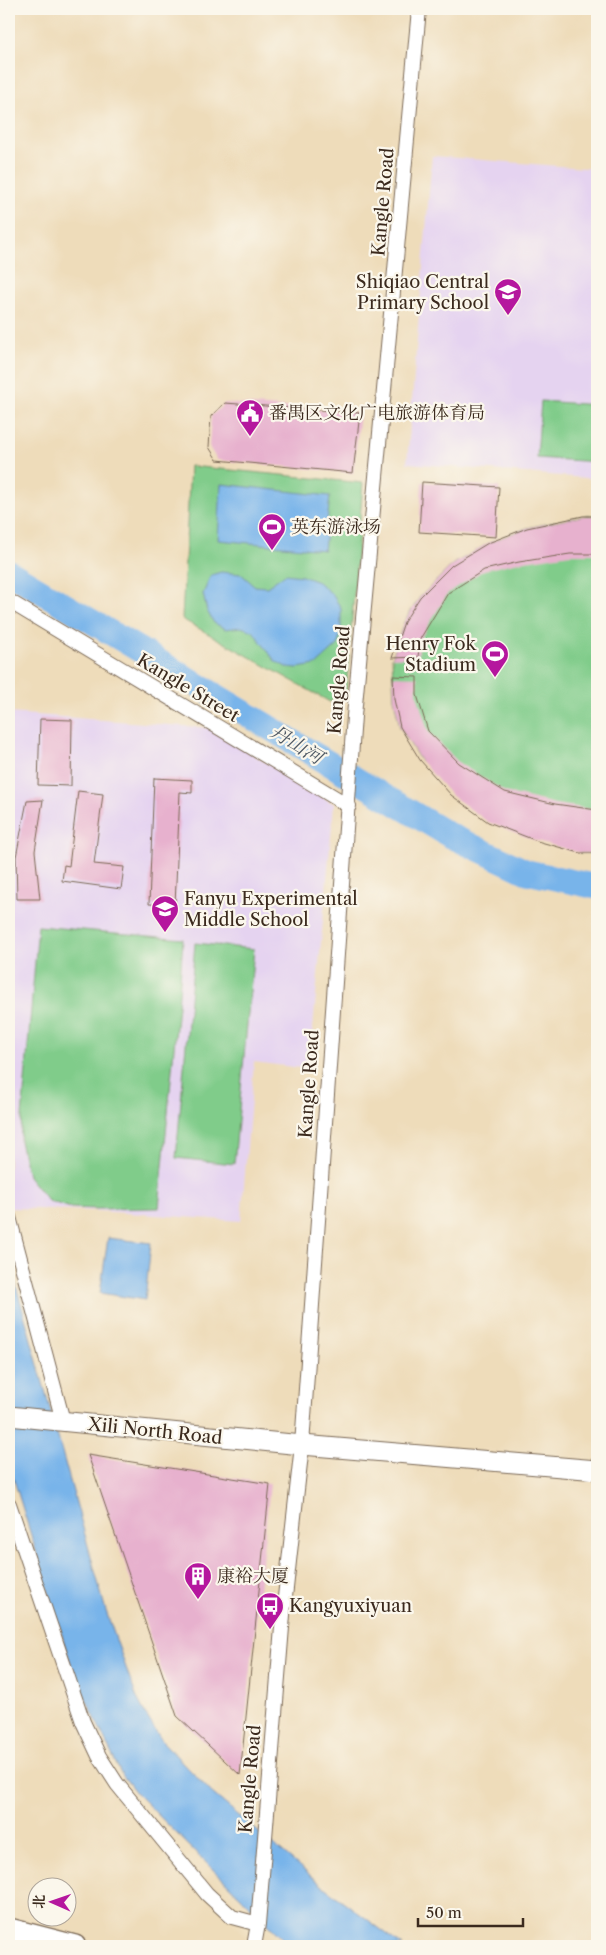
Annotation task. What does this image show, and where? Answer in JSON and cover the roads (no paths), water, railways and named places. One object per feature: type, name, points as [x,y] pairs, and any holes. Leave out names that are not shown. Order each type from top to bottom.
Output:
[{"type":"main road","points":[[9,1929],[75,1946]]},
{"type":"street","name":"Kangle Road","points":[[254,1946],[258,1924],[283,1615],[302,1445],[354,716],[419,9]]},
{"type":"street","name":"Kangle Street","points":[[9,601],[348,806]]},
{"type":"street","points":[[9,1217],[63,1421]]},
{"type":"street","name":"Xili North Road","points":[[9,1416],[302,1445],[597,1470]]},
{"type":"street","points":[[9,1504],[83,1722],[99,1756],[118,1784],[207,1894],[232,1918],[258,1924]]},
{"type":"water","points":[[221,484],[330,496],[324,550],[218,540]]},
{"type":"water","points":[[221,572],[241,574],[255,586],[267,587],[285,574],[302,576],[318,582],[332,594],[341,608],[341,628],[338,645],[316,665],[298,668],[286,667],[275,661],[253,631],[241,627],[226,629],[214,623],[207,611],[203,594],[211,575]]},
{"type":"water","points":[[108,1238],[151,1243],[145,1300],[100,1293]]},
{"type":"water","points":[[9,1260],[106,1611],[136,1696],[146,1715],[162,1741],[212,1793],[324,1887],[403,1946],[290,1946],[137,1794],[120,1772],[73,1671],[9,1464]]},
{"type":"waterway","name":"丹山河","points":[[9,572],[449,835],[527,872],[597,887]]},
{"type":"place","name":"Shiqiao Central Primary School","points":[[508,316]]},
{"type":"place","name":"番禺区文化广电旅游体育局","points":[[250,437]]},
{"type":"place","name":"英东游泳场","points":[[272,551]]},
{"type":"place","name":"Henry Fok Stadium","points":[[495,678]]},
{"type":"place","name":"Fanyu Experimental Middle School","points":[[165,933]]},
{"type":"place","name":"康裕大厦","points":[[198,1600]]},
{"type":"place","name":"Kangyuxiyuan","points":[[270,1630]]}]
